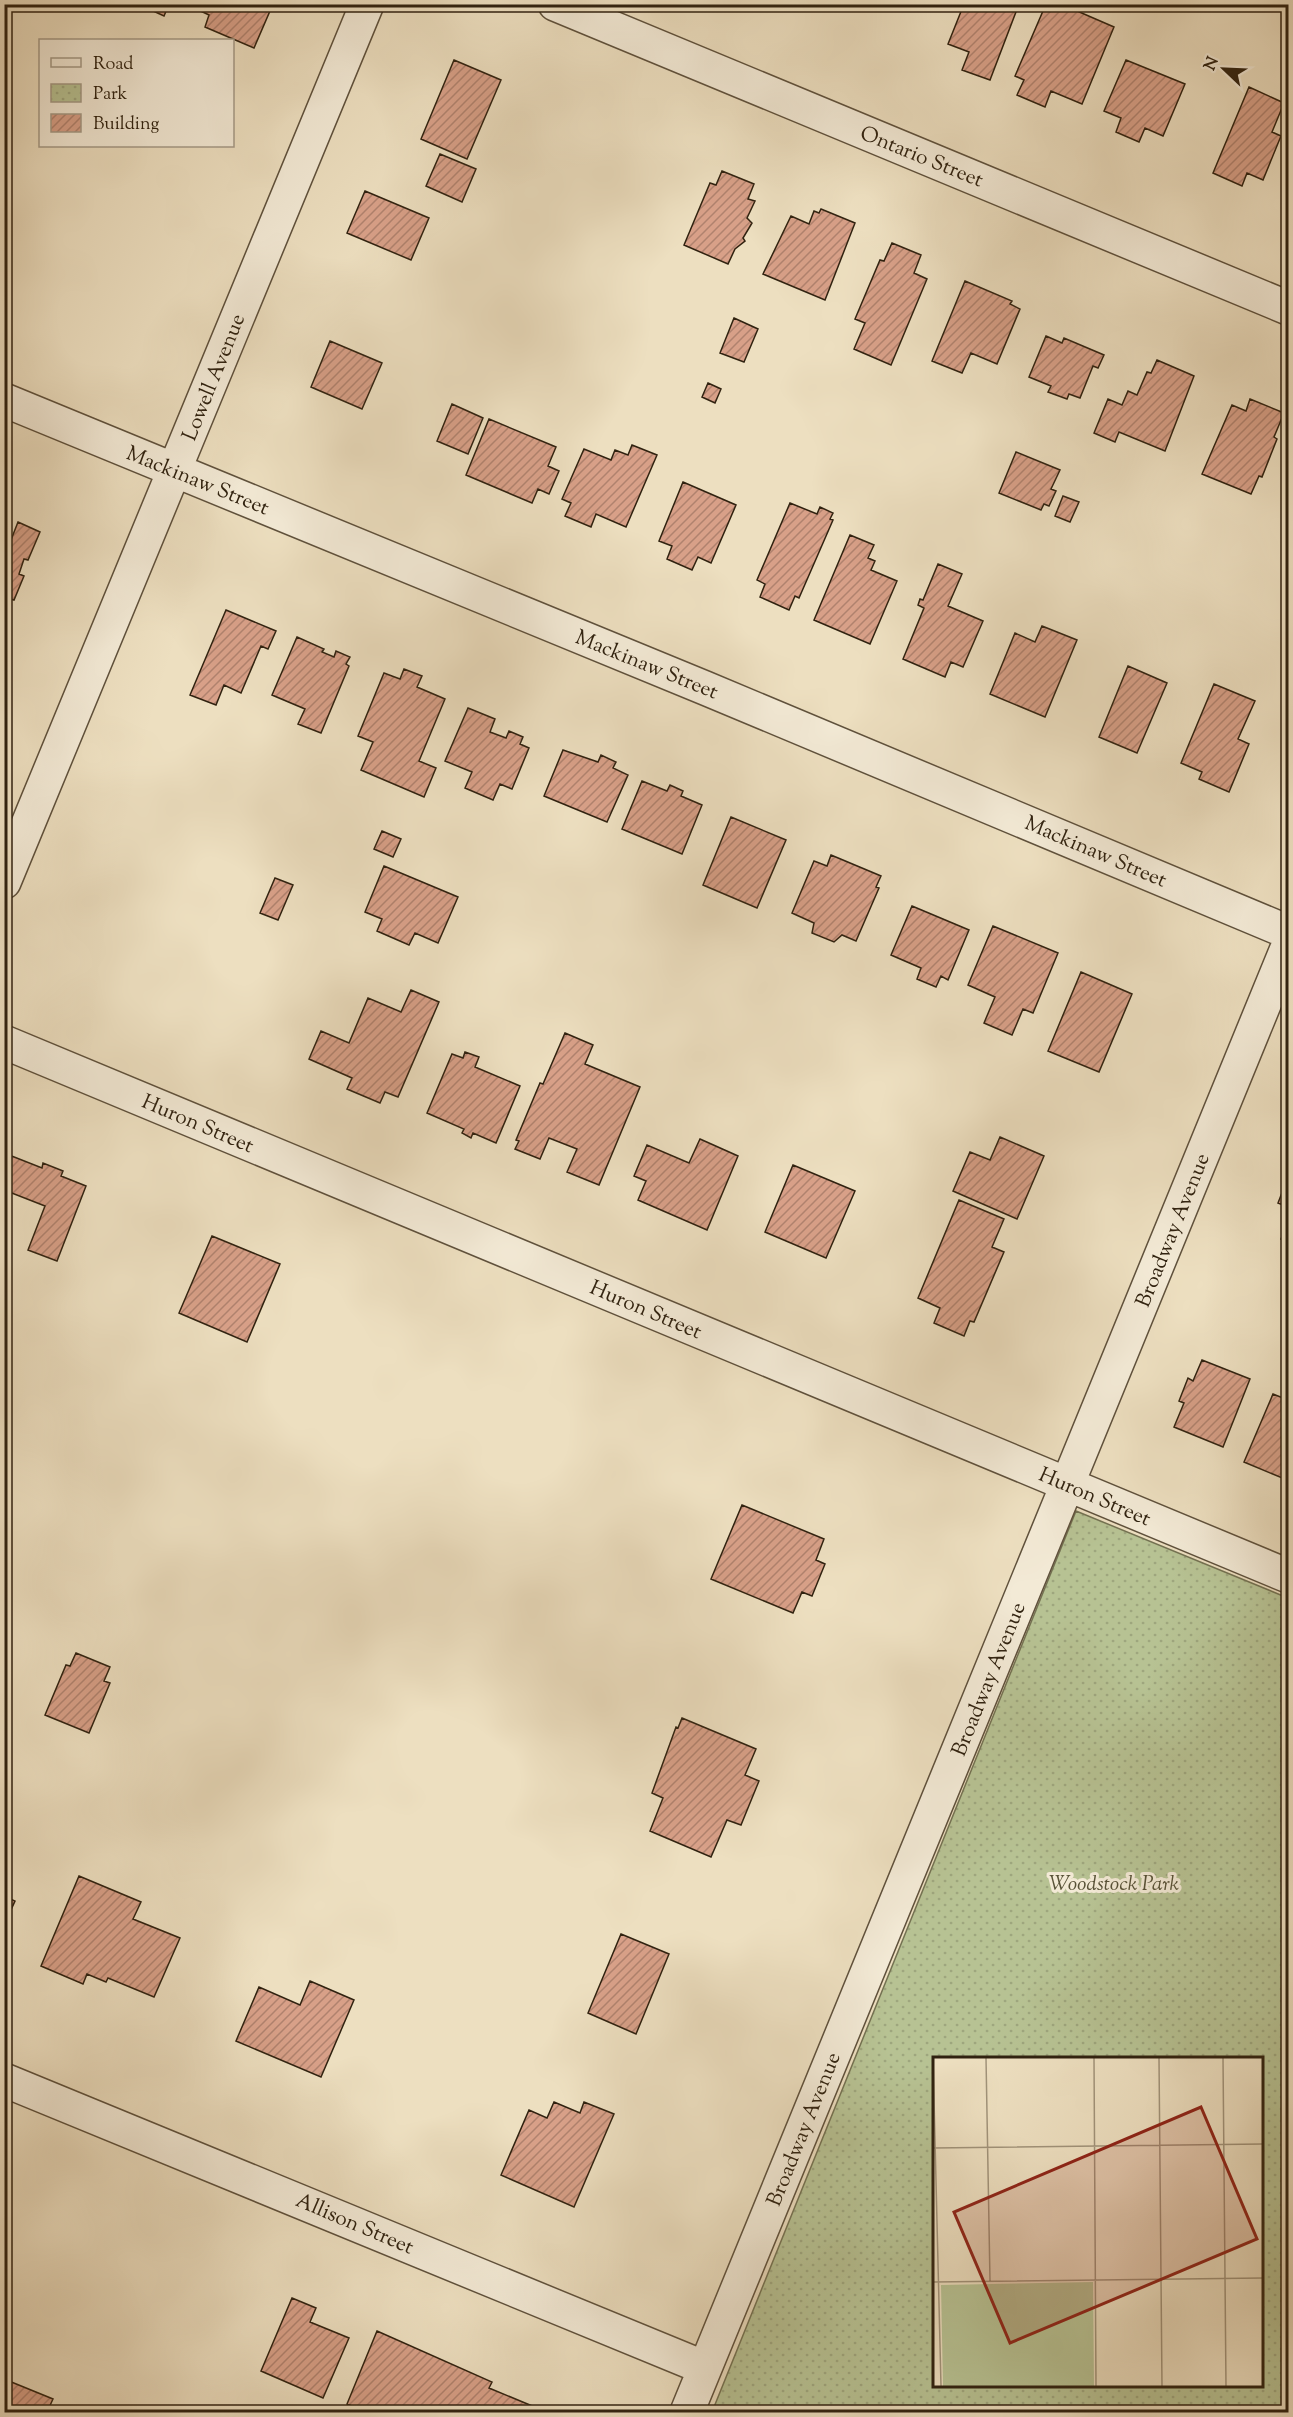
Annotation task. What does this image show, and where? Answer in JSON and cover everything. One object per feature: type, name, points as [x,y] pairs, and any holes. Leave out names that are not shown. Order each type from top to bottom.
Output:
[{"type":"street","name":"Lowell Avenue","points":[[4,882],[367,4]]},
{"type":"street","name":"Ontario Street","points":[[555,4],[1288,308]]},
{"type":"street","name":"Mackinaw Street","points":[[4,400],[1288,932]]},
{"type":"street","name":"Broadway Avenue","points":[[687,2412],[1288,946]]},
{"type":"street","name":"Huron Street","points":[[4,1042],[1288,1576]]},
{"type":"street","name":"Allison Street","points":[[4,2080],[705,2368]]},
{"type":"green space","name":"Woodstock Park","points":[[1076,1511],[1288,1598],[1288,2412],[712,2412]]},
{"type":"building","points":[[138,4],[169,4],[164,16]]},
{"type":"building","points":[[186,4],[273,4],[254,48],[205,27],[209,15]]},
{"type":"building","points":[[964,4],[1019,4],[990,80],[962,70],[969,52],[948,44]]},
{"type":"building","points":[[1046,4],[1061,4],[1114,27],[1082,104],[1051,91],[1045,107],[1017,95],[1024,80],[1015,76]]},
{"type":"building","points":[[454,60],[501,80],[467,159],[421,139]]},
{"type":"building","points":[[1126,60],[1185,84],[1163,136],[1145,128],[1139,142],[1116,132],[1121,118],[1104,111]]},
{"type":"building","points":[[1249,87],[1284,103],[1272,132],[1281,136],[1263,180],[1247,173],[1242,186],[1213,173]]},
{"type":"building","points":[[440,154],[476,169],[462,202],[426,186]]},
{"type":"building","points":[[722,171],[754,184],[748,199],[755,201],[747,218],[752,223],[743,238],[745,241],[735,249],[728,264],[684,245],[710,183],[716,185]]},
{"type":"building","points":[[365,191],[429,218],[411,260],[347,233]]},
{"type":"building","points":[[821,209],[855,223],[825,300],[763,274],[791,216],[809,224],[814,211],[819,213]]},
{"type":"building","points":[[892,243],[921,255],[914,273],[927,279],[891,365],[854,349],[865,323],[855,319],[880,260],[884,261]]},
{"type":"building","points":[[965,281],[1012,301],[1010,304],[1020,309],[997,364],[971,353],[962,373],[932,361]]},
{"type":"building","points":[[734,318],[758,329],[744,362],[720,353]]},
{"type":"building","points":[[1046,336],[1062,343],[1064,338],[1104,355],[1098,368],[1093,366],[1080,398],[1069,394],[1067,399],[1048,392],[1051,386],[1029,377]]},
{"type":"building","points":[[330,341],[382,363],[362,409],[311,387]]},
{"type":"building","points":[[1157,360],[1194,376],[1165,451],[1119,432],[1115,442],[1094,433],[1108,399],[1122,405],[1128,391],[1137,395],[1147,372],[1151,373]]},
{"type":"building","points":[[708,383],[721,389],[715,403],[702,397]]},
{"type":"building","points":[[1250,399],[1284,413],[1274,437],[1277,439],[1262,477],[1259,476],[1251,494],[1202,474],[1232,405],[1246,411]]},
{"type":"building","points":[[452,404],[483,418],[468,454],[437,441]]},
{"type":"building","points":[[489,419],[556,447],[548,466],[559,471],[549,494],[538,489],[532,503],[466,475]]},
{"type":"building","points":[[632,445],[657,455],[626,527],[596,514],[591,527],[565,516],[571,503],[562,499],[584,449],[611,460],[615,450],[628,455]]},
{"type":"building","points":[[1016,452],[1060,470],[1051,489],[1056,491],[1049,506],[1044,504],[1041,510],[999,493]]},
{"type":"building","points":[[683,482],[736,505],[711,563],[698,557],[692,570],[667,559],[672,546],[659,541]]},
{"type":"building","points":[[1063,496],[1079,502],[1070,522],[1055,516]]},
{"type":"building","points":[[790,503],[817,514],[820,507],[833,513],[830,519],[833,520],[799,598],[795,596],[789,610],[760,597],[765,584],[757,580]]},
{"type":"building","points":[[18,522],[40,532],[28,560],[24,559],[19,574],[24,576],[14,600],[10,599],[4,611],[4,543],[9,545]]},
{"type":"building","points":[[850,535],[874,545],[868,558],[875,561],[871,570],[897,581],[870,644],[814,620]]},
{"type":"building","points":[[938,564],[962,574],[948,606],[983,621],[963,667],[951,662],[945,677],[903,659],[924,608],[918,605],[920,599],[923,600]]},
{"type":"building","points":[[226,610],[276,631],[268,649],[261,646],[241,693],[224,685],[216,705],[190,695]]},
{"type":"building","points":[[1042,626],[1077,640],[1045,717],[990,694],[1015,633],[1035,642]]},
{"type":"building","points":[[297,637],[324,649],[322,652],[334,657],[336,651],[350,657],[346,664],[349,666],[321,733],[298,724],[305,709],[272,695]]},
{"type":"building","points":[[1128,666],[1167,683],[1137,753],[1099,737]]},
{"type":"building","points":[[404,669],[422,676],[417,687],[445,699],[419,761],[436,768],[424,797],[361,770],[373,742],[358,736],[384,673],[400,679]]},
{"type":"building","points":[[1214,684],[1255,701],[1238,739],[1249,744],[1229,792],[1199,779],[1202,772],[1181,763]]},
{"type":"building","points":[[468,708],[495,719],[490,732],[506,738],[509,731],[523,737],[520,744],[529,748],[512,789],[500,784],[493,800],[465,788],[472,772],[445,761]]},
{"type":"building","points":[[563,750],[598,762],[601,755],[616,762],[613,768],[628,775],[607,822],[544,796]]},
{"type":"building","points":[[642,781],[667,791],[670,785],[683,791],[681,796],[702,805],[682,854],[622,829]]},
{"type":"building","points":[[731,817],[786,840],[757,908],[703,885]]},
{"type":"building","points":[[382,831],[401,839],[393,857],[374,849]]},
{"type":"building","points":[[831,855],[881,876],[876,887],[879,888],[856,941],[842,935],[834,942],[812,933],[814,923],[792,913],[814,861],[827,866]]},
{"type":"building","points":[[384,866],[458,897],[438,943],[415,933],[409,945],[377,931],[382,919],[365,912]]},
{"type":"building","points":[[275,878],[293,885],[278,920],[260,913]]},
{"type":"building","points":[[912,906],[969,930],[948,980],[941,976],[936,987],[917,979],[921,968],[891,955]]},
{"type":"building","points":[[993,926],[1058,953],[1033,1013],[1023,1009],[1012,1035],[984,1023],[995,997],[968,985]]},
{"type":"building","points":[[1081,972],[1132,994],[1099,1072],[1048,1051]]},
{"type":"building","points":[[411,990],[439,1002],[398,1097],[385,1092],[380,1103],[347,1089],[352,1078],[309,1059],[321,1031],[349,1043],[368,998],[401,1012]]},
{"type":"building","points":[[565,1033],[593,1045],[585,1064],[640,1087],[599,1185],[567,1172],[577,1149],[549,1138],[540,1159],[515,1149],[519,1141],[516,1140],[540,1083],[543,1084]]},
{"type":"building","points":[[465,1052],[479,1057],[475,1067],[520,1086],[496,1143],[473,1133],[471,1138],[462,1133],[464,1129],[427,1113],[452,1054],[463,1058]]},
{"type":"building","points":[[1000,1137],[1044,1156],[1017,1219],[953,1191],[970,1152],[990,1160]]},
{"type":"building","points":[[700,1139],[738,1156],[707,1230],[638,1200],[646,1181],[634,1176],[647,1145],[689,1163]]},
{"type":"building","points":[[4,1153],[42,1168],[43,1163],[63,1171],[61,1176],[86,1186],[57,1261],[28,1250],[45,1206],[4,1190]]},
{"type":"building","points":[[793,1165],[855,1191],[826,1258],[765,1232]]},
{"type":"building","points":[[1288,1177],[1288,1207],[1278,1203]]},
{"type":"building","points":[[959,1200],[1004,1219],[992,1247],[1004,1252],[974,1322],[970,1321],[964,1336],[934,1323],[940,1308],[918,1298]]},
{"type":"building","points":[[1288,1221],[1288,1242],[1281,1239]]},
{"type":"building","points":[[212,1236],[280,1264],[247,1342],[179,1313]]},
{"type":"building","points":[[1202,1360],[1250,1379],[1223,1447],[1174,1427],[1184,1403],[1179,1401],[1188,1378],[1193,1381]]},
{"type":"building","points":[[1273,1394],[1288,1400],[1287,1480],[1244,1462]]},
{"type":"building","points":[[742,1505],[824,1539],[816,1560],[825,1564],[812,1596],[802,1592],[793,1613],[711,1579]]},
{"type":"building","points":[[76,1653],[110,1667],[104,1681],[110,1683],[89,1733],[45,1715],[66,1665],[70,1666]]},
{"type":"building","points":[[682,1718],[756,1749],[745,1775],[759,1781],[741,1825],[727,1820],[711,1857],[650,1831],[663,1798],[652,1793],[676,1727],[678,1728]]},
{"type":"building","points":[[79,1876],[141,1902],[133,1919],[180,1938],[154,1997],[108,1978],[106,1982],[87,1974],[83,1984],[41,1966]]},
{"type":"building","points":[[4,1896],[15,1901],[4,1925]]},
{"type":"building","points":[[621,1934],[669,1954],[636,2034],[588,2013]]},
{"type":"building","points":[[310,1981],[354,2000],[321,2077],[236,2041],[259,1987],[300,2005]]},
{"type":"building","points":[[554,2102],[580,2113],[584,2102],[614,2114],[574,2207],[501,2175],[529,2110],[547,2118]]},
{"type":"building","points":[[292,2298],[316,2308],[310,2322],[349,2338],[323,2398],[261,2371]]},
{"type":"building","points":[[377,2331],[492,2382],[489,2388],[537,2408],[535,2412],[398,2412],[392,2410],[391,2412],[367,2412],[347,2404]]},
{"type":"building","points":[[4,2336],[10,2338],[4,2351]]},
{"type":"building","points":[[4,2379],[53,2399],[47,2412],[4,2412]]}]
